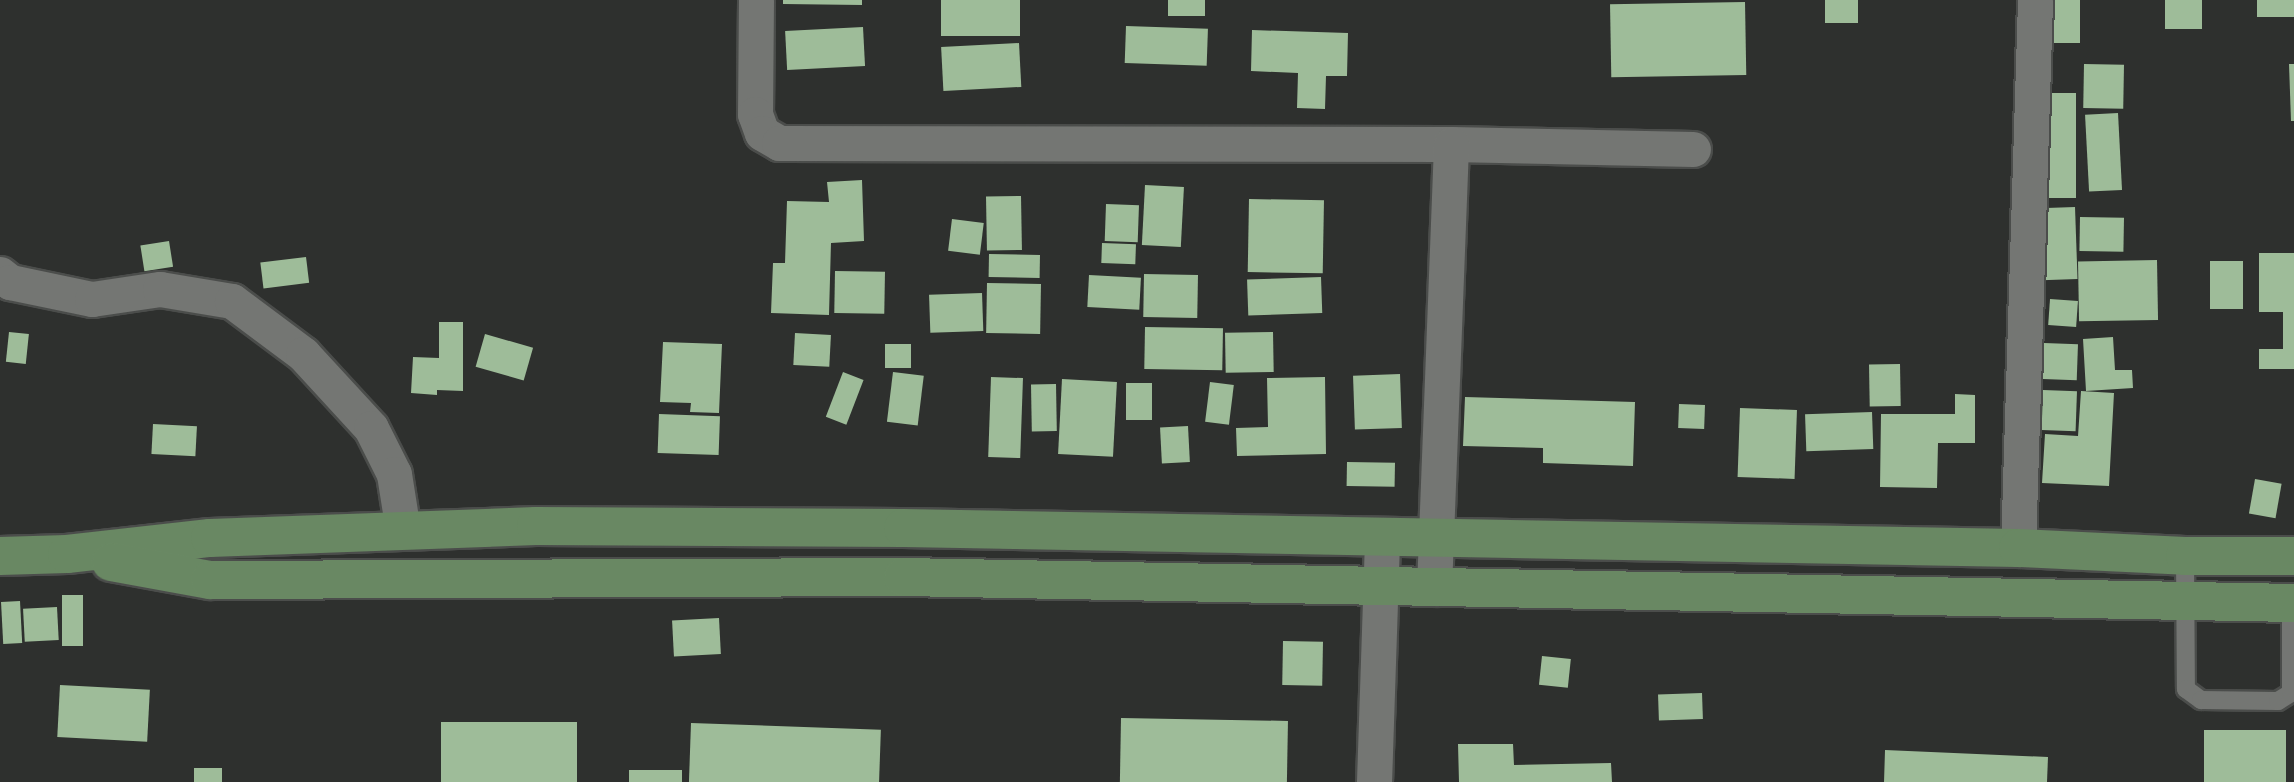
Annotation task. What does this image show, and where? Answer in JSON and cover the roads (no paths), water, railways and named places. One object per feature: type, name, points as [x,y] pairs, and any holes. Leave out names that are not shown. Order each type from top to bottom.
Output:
[{"type":"main road","points":[[0,556],[67,554],[210,538],[536,526],[889,528],[1436,540],[2018,548],[2185,556],[2294,556]]},
{"type":"main road","points":[[67,554],[211,580],[903,577],[2292,603]]},
{"type":"street","points":[[756,0],[755,114],[762,133],[779,143],[1451,144],[1693,149]]},
{"type":"street","points":[[2018,548],[2035,0]]},
{"type":"street","points":[[1434,589],[1451,144]]},
{"type":"street","points":[[0,274],[10,282],[92,299],[160,289],[232,301],[303,354],[370,428],[394,474],[403,531]]},
{"type":"street","points":[[1374,782],[1382,538]]},
{"type":"lane","points":[[2185,556],[2186,689],[2202,700],[2278,701],[2291,693],[2292,603]]}]
